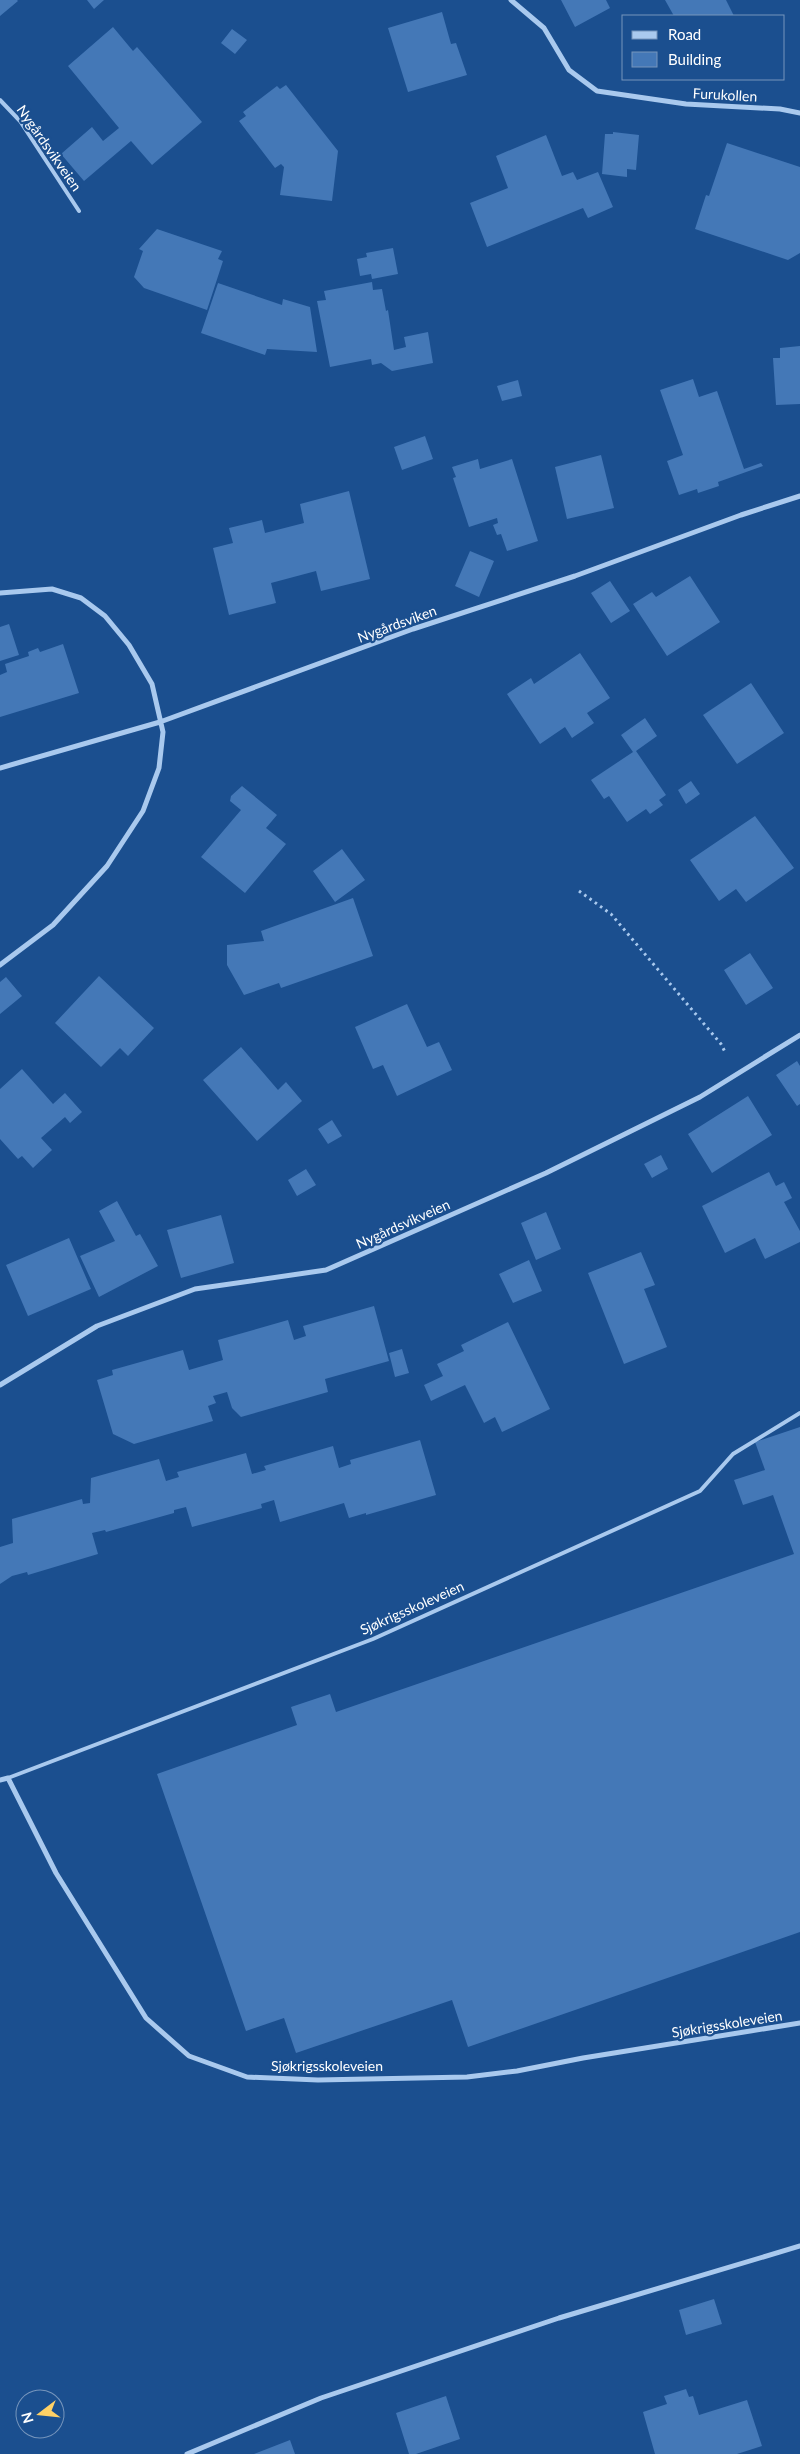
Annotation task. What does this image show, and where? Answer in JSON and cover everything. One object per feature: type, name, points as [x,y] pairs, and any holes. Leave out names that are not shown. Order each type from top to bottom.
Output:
[{"type":"street","name":"Furukollen","points":[[511,0],[544,28],[569,70],[597,91],[686,104],[780,109],[800,113]]},
{"type":"street","name":"Nygårdsviken","points":[[0,768],[160,722],[413,629],[575,576],[740,515],[800,496]]},
{"type":"street","points":[[0,593],[52,589],[81,598],[105,616],[129,645],[152,684],[163,732],[159,768],[143,811],[107,866],[54,925],[0,965]]},
{"type":"street","name":"Nygårdsvikveien","points":[[0,1385],[97,1326],[194,1289],[326,1270],[546,1173],[700,1097],[800,1035]]},
{"type":"street","name":"Sjøkrigsskoleveien","points":[[0,1780],[8,1778],[56,1873],[146,2018],[189,2056],[247,2077],[318,2080],[467,2077],[517,2071],[583,2058],[800,2023]]},
{"type":"street","points":[[187,2454],[330,2395],[559,2318],[800,2246]]},
{"type":"lane","name":"Nygårdsvikveien","points":[[0,100],[20,121],[79,211]]},
{"type":"lane","name":"Sjøkrigsskoleveien","points":[[8,1778],[373,1639],[700,1491],[733,1454],[800,1413]]},
{"type":"path","points":[[579,891],[611,914],[638,945],[721,1044],[738,1074]]},
{"type":"building","points":[[0,0],[17,0],[18,1],[0,16]]},
{"type":"building","points":[[87,0],[104,0],[94,9]]},
{"type":"building","points":[[561,0],[606,0],[610,8],[575,27]]},
{"type":"building","points":[[665,0],[726,0],[734,15],[673,15]]},
{"type":"building","points":[[442,12],[451,44],[456,43],[467,75],[408,92],[388,28]]},
{"type":"building","points":[[113,27],[133,51],[137,47],[202,122],[152,165],[131,141],[84,181],[61,154],[92,127],[103,141],[119,128],[68,66]]},
{"type":"building","points":[[232,29],[247,40],[235,54],[221,43]]},
{"type":"building","points":[[286,85],[338,151],[332,201],[280,195],[284,167],[281,164],[275,168],[239,121],[246,116],[243,112],[277,86],[280,89]]},
{"type":"building","points":[[613,132],[639,135],[636,170],[627,169],[627,177],[602,174],[605,134],[613,134]]},
{"type":"building","points":[[546,135],[562,176],[573,172],[577,180],[598,172],[613,207],[588,218],[583,208],[487,247],[470,203],[508,188],[496,156]]},
{"type":"building","points":[[727,143],[800,167],[800,253],[788,260],[695,229],[706,195],[709,196]]},
{"type":"building","points":[[157,229],[222,251],[218,259],[223,261],[207,310],[144,288],[134,277],[143,251],[139,249]]},
{"type":"building","points":[[393,248],[398,274],[372,279],[371,274],[360,276],[357,259],[367,257],[366,253]]},
{"type":"building","points":[[372,282],[373,290],[382,289],[386,311],[388,310],[394,350],[406,347],[404,337],[428,332],[433,363],[392,371],[381,363],[372,365],[371,359],[330,367],[317,301],[326,300],[324,291]]},
{"type":"building","points":[[218,283],[282,305],[283,299],[310,307],[317,352],[267,349],[265,355],[201,333]]},
{"type":"building","points":[[800,346],[800,404],[776,405],[773,358],[780,358],[780,348]]},
{"type":"building","points":[[693,379],[699,397],[717,391],[744,469],[761,463],[763,466],[718,482],[719,486],[698,493],[697,489],[679,495],[667,461],[683,455],[660,390]]},
{"type":"building","points":[[518,380],[522,396],[502,401],[497,386]]},
{"type":"building","points":[[425,436],[433,459],[402,470],[394,447]]},
{"type":"building","points":[[601,455],[614,508],[567,519],[555,467]]},
{"type":"building","points":[[478,459],[480,469],[512,459],[538,541],[507,551],[501,534],[497,535],[493,525],[498,523],[497,518],[469,527],[453,478],[456,477],[452,467]]},
{"type":"building","points":[[349,491],[370,579],[321,591],[316,571],[271,583],[276,603],[229,615],[213,548],[233,543],[229,528],[262,520],[265,533],[304,523],[300,504]]},
{"type":"building","points":[[470,551],[494,561],[479,597],[455,586]]},
{"type":"building","points":[[690,576],[720,622],[667,656],[633,604],[652,592],[656,597]]},
{"type":"building","points":[[610,581],[630,611],[611,623],[591,593]]},
{"type":"building","points":[[9,624],[19,655],[0,661],[0,627]]},
{"type":"building","points":[[63,644],[79,693],[0,717],[0,675],[7,672],[5,664],[29,656],[28,652],[38,648],[40,652]]},
{"type":"building","points":[[580,653],[610,698],[587,713],[594,723],[572,738],[565,727],[540,744],[507,694],[531,678],[534,684]]},
{"type":"building","points":[[751,683],[784,733],[737,764],[703,715]]},
{"type":"building","points":[[645,718],[657,736],[636,751],[666,795],[659,800],[663,805],[650,814],[646,809],[627,822],[609,796],[604,799],[591,780],[633,752],[621,735]]},
{"type":"building","points":[[691,781],[700,794],[686,804],[678,790]]},
{"type":"building","points":[[242,786],[277,815],[266,828],[286,844],[245,893],[201,857],[241,810],[230,801],[231,796]]},
{"type":"building","points":[[755,816],[794,868],[746,902],[736,889],[719,901],[690,860]]},
{"type":"building","points":[[342,849],[365,880],[335,902],[313,871]]},
{"type":"building","points":[[353,898],[373,956],[281,988],[279,983],[244,995],[227,965],[227,945],[264,941],[261,931]]},
{"type":"building","points":[[750,953],[773,988],[746,1005],[724,970]]},
{"type":"building","points":[[99,976],[154,1028],[128,1056],[120,1048],[101,1067],[55,1023]]},
{"type":"building","points":[[6,977],[22,996],[0,1014],[0,982]]},
{"type":"building","points":[[407,1004],[427,1047],[439,1042],[452,1070],[397,1096],[383,1065],[373,1069],[355,1027]]},
{"type":"building","points":[[241,1047],[278,1090],[286,1082],[302,1101],[257,1141],[203,1080]]},
{"type":"building","points":[[797,1061],[800,1066],[800,1104],[797,1106],[776,1075]]},
{"type":"building","points":[[22,1069],[53,1104],[65,1093],[82,1112],[70,1123],[65,1117],[41,1138],[52,1150],[33,1168],[22,1156],[18,1159],[0,1139],[0,1089]]},
{"type":"building","points":[[748,1096],[772,1135],[712,1173],[688,1134]]},
{"type":"building","points":[[332,1120],[342,1136],[328,1144],[318,1129]]},
{"type":"building","points":[[661,1155],[668,1169],[652,1178],[644,1164]]},
{"type":"building","points":[[306,1169],[316,1185],[297,1196],[288,1180]]},
{"type":"building","points":[[769,1172],[776,1186],[784,1182],[792,1198],[784,1202],[800,1231],[800,1242],[765,1259],[755,1238],[725,1253],[702,1206]]},
{"type":"building","points":[[117,1201],[136,1236],[140,1234],[158,1266],[99,1297],[80,1256],[115,1241],[99,1211]]},
{"type":"building","points":[[546,1212],[561,1249],[536,1260],[521,1223]]},
{"type":"building","points":[[221,1215],[234,1263],[181,1278],[167,1230]]},
{"type":"building","points":[[69,1238],[91,1289],[28,1316],[6,1265]]},
{"type":"building","points":[[641,1252],[655,1285],[644,1289],[667,1347],[624,1364],[588,1273]]},
{"type":"building","points":[[529,1260],[542,1291],[513,1303],[499,1274]]},
{"type":"building","points":[[374,1306],[389,1361],[325,1379],[328,1392],[241,1417],[232,1408],[227,1392],[213,1396],[216,1403],[208,1406],[213,1421],[134,1444],[113,1434],[97,1380],[113,1375],[112,1370],[183,1350],[189,1370],[223,1360],[218,1340],[288,1320],[294,1340],[306,1336],[303,1326]]},
{"type":"building","points":[[508,1322],[550,1409],[502,1432],[495,1417],[484,1423],[465,1385],[431,1401],[424,1385],[443,1376],[437,1364],[464,1351],[461,1345]]},
{"type":"building","points":[[402,1349],[409,1373],[395,1377],[389,1353]]},
{"type":"building","points":[[800,1427],[800,1932],[468,2047],[452,2000],[296,2053],[284,2018],[246,2031],[157,1774],[297,1725],[291,1707],[330,1694],[336,1712],[794,1554],[773,1495],[743,1505],[734,1480],[765,1470],[755,1442]]},
{"type":"building","points":[[420,1440],[436,1495],[349,1518],[344,1503],[280,1522],[274,1500],[261,1504],[262,1508],[192,1527],[186,1507],[174,1510],[174,1513],[106,1532],[105,1530],[92,1533],[98,1554],[28,1575],[27,1572],[12,1576],[0,1584],[0,1547],[13,1543],[12,1519],[82,1499],[83,1504],[90,1503],[91,1478],[159,1459],[166,1481],[179,1477],[177,1472],[246,1453],[252,1474],[266,1470],[264,1466],[333,1446],[339,1468],[351,1464],[350,1460]]},
{"type":"building","points":[[714,2299],[722,2324],[686,2335],[679,2310]]},
{"type":"building","points":[[686,2389],[689,2397],[693,2396],[699,2415],[747,2400],[762,2446],[737,2454],[655,2454],[643,2412],[667,2404],[664,2396]]},
{"type":"building","points":[[446,2396],[460,2439],[416,2454],[409,2454],[396,2413]]},
{"type":"building","points":[[290,2440],[295,2454],[254,2454]]}]
